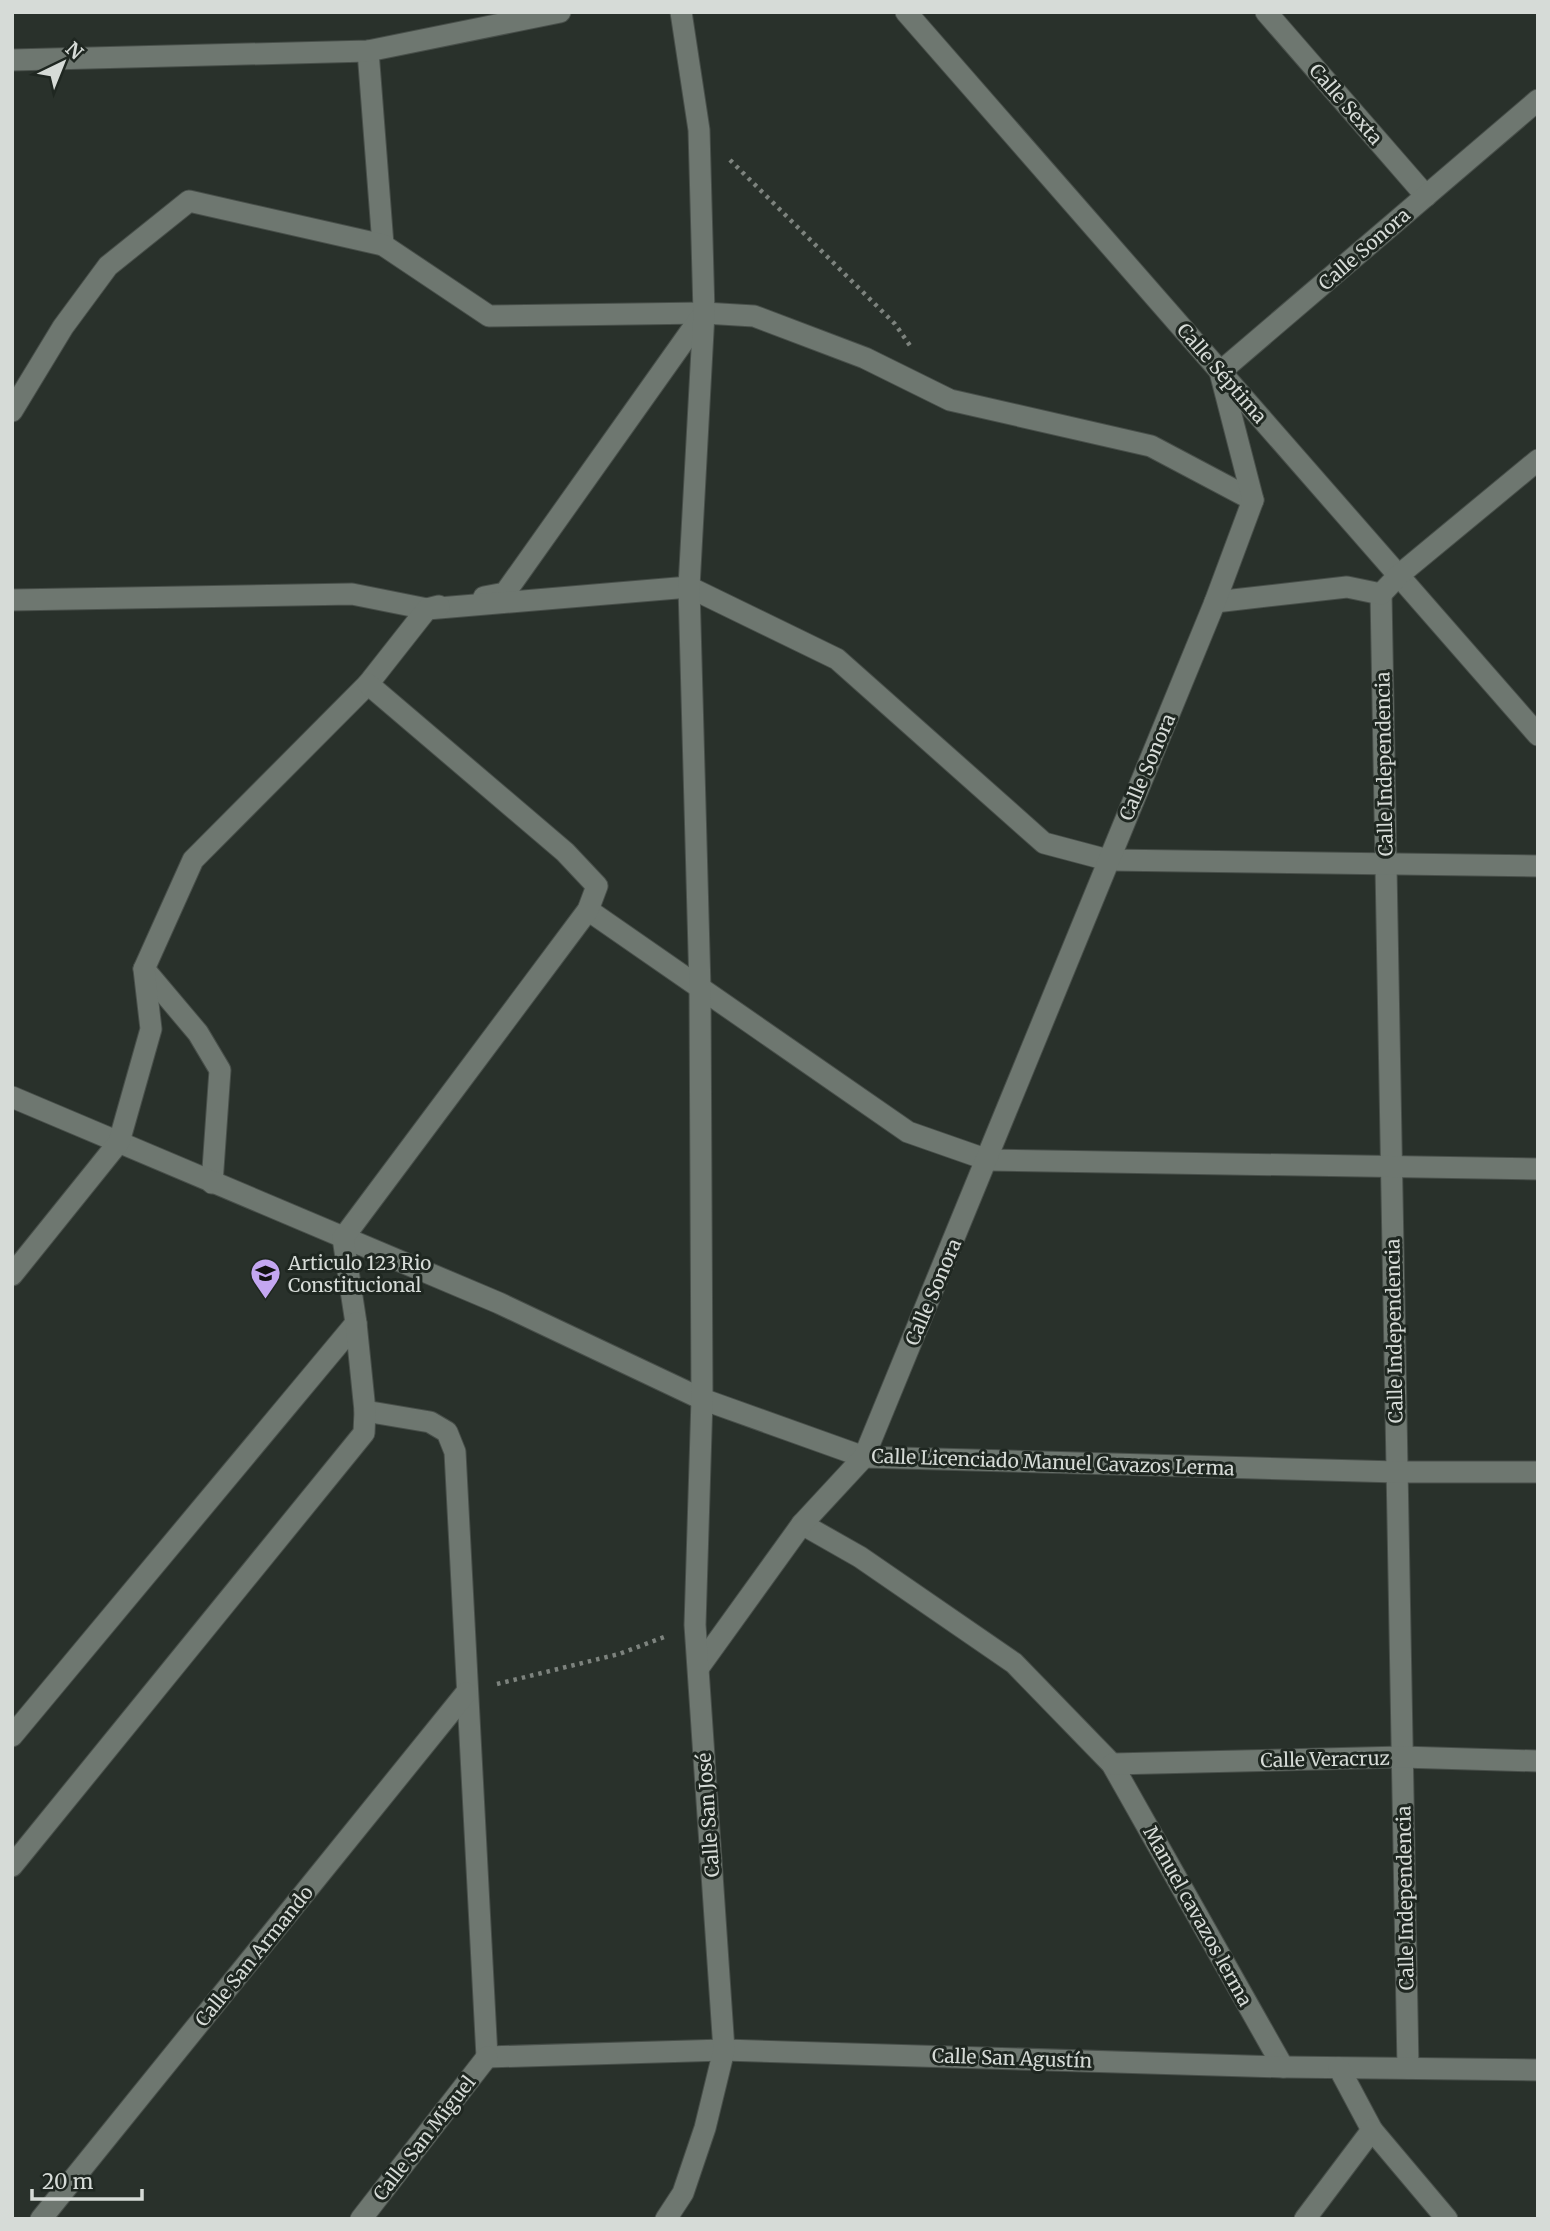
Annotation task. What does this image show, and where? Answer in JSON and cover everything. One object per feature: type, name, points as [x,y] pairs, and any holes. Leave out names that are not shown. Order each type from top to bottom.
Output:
[{"type":"street","points":[[12,60],[368,51],[560,12]]},
{"type":"street","name":"Calle San José","points":[[666,2219],[683,2193],[705,2128],[723,2050],[695,1625],[702,1399],[700,988],[689,587],[704,313],[699,130],[681,12]]},
{"type":"street","name":"Calle Séptima","points":[[906,12],[1538,735]]},
{"type":"street","name":"Calle Sexta","points":[[1266,12],[1426,196]]},
{"type":"street","points":[[368,51],[383,245]]},
{"type":"street","name":"Calle Sonora","points":[[1220,372],[1538,100]]},
{"type":"street","points":[[12,411],[63,327],[108,265],[189,201],[383,245],[489,316],[704,313],[754,316],[865,358],[950,400],[1151,446],[1253,500]]},
{"type":"street","points":[[12,1275],[119,1142],[151,1029],[144,969],[193,860],[368,684],[427,609],[505,593],[704,313]]},
{"type":"street","points":[[1220,372],[1253,500]]},
{"type":"street","points":[[1215,602],[1347,587],[1381,594],[1399,575],[1538,460]]},
{"type":"street","name":"Calle Sonora","points":[[699,1667],[802,1524],[864,1457],[1215,602],[1253,500]]},
{"type":"street","points":[[12,600],[352,594],[427,609],[689,587],[837,659],[1044,843],[1108,860],[1538,866]]},
{"type":"street","name":"Calle Independencia","points":[[1381,594],[1408,2068]]},
{"type":"street","points":[[12,1866],[364,1433],[365,1410],[356,1322],[343,1238],[588,909],[597,886],[565,852],[368,684]]},
{"type":"street","points":[[588,909],[908,1132],[988,1160],[1538,1169]]},
{"type":"street","points":[[144,969],[198,1033],[220,1070],[212,1183]]},
{"type":"street","name":"Calle Licenciado Manuel Cavazos Lerma","points":[[12,1097],[499,1303],[702,1399],[864,1457],[1397,1472],[1538,1472]]},
{"type":"street","points":[[12,1736],[356,1322]]},
{"type":"street","points":[[365,1410],[430,1422],[447,1432],[455,1452],[487,2057]]},
{"type":"street","points":[[802,1524],[860,1558],[1014,1663],[1112,1764]]},
{"type":"street","name":"Calle San Armando","points":[[41,2219],[466,1693]]},
{"type":"street","name":"Calle Veracruz","points":[[1112,1764],[1402,1757],[1538,1760]]},
{"type":"street","name":"Manuel cavazos lerma","points":[[1112,1764],[1283,2067]]},
{"type":"street","name":"Calle San Agustín","points":[[487,2057],[723,2050],[1283,2067],[1538,2070]]},
{"type":"street","name":"Calle San Miguel","points":[[361,2219],[487,2057]]},
{"type":"street","points":[[1339,2068],[1372,2130],[1447,2219]]},
{"type":"street","points":[[1305,2219],[1372,2130]]},
{"type":"path","points":[[699,130],[895,324],[919,357]]},
{"type":"path","points":[[466,1693],[619,1654],[695,1625]]},
{"type":"place","name":"Articulo 123 Rio Constitucional","points":[[265,1301]]}]
